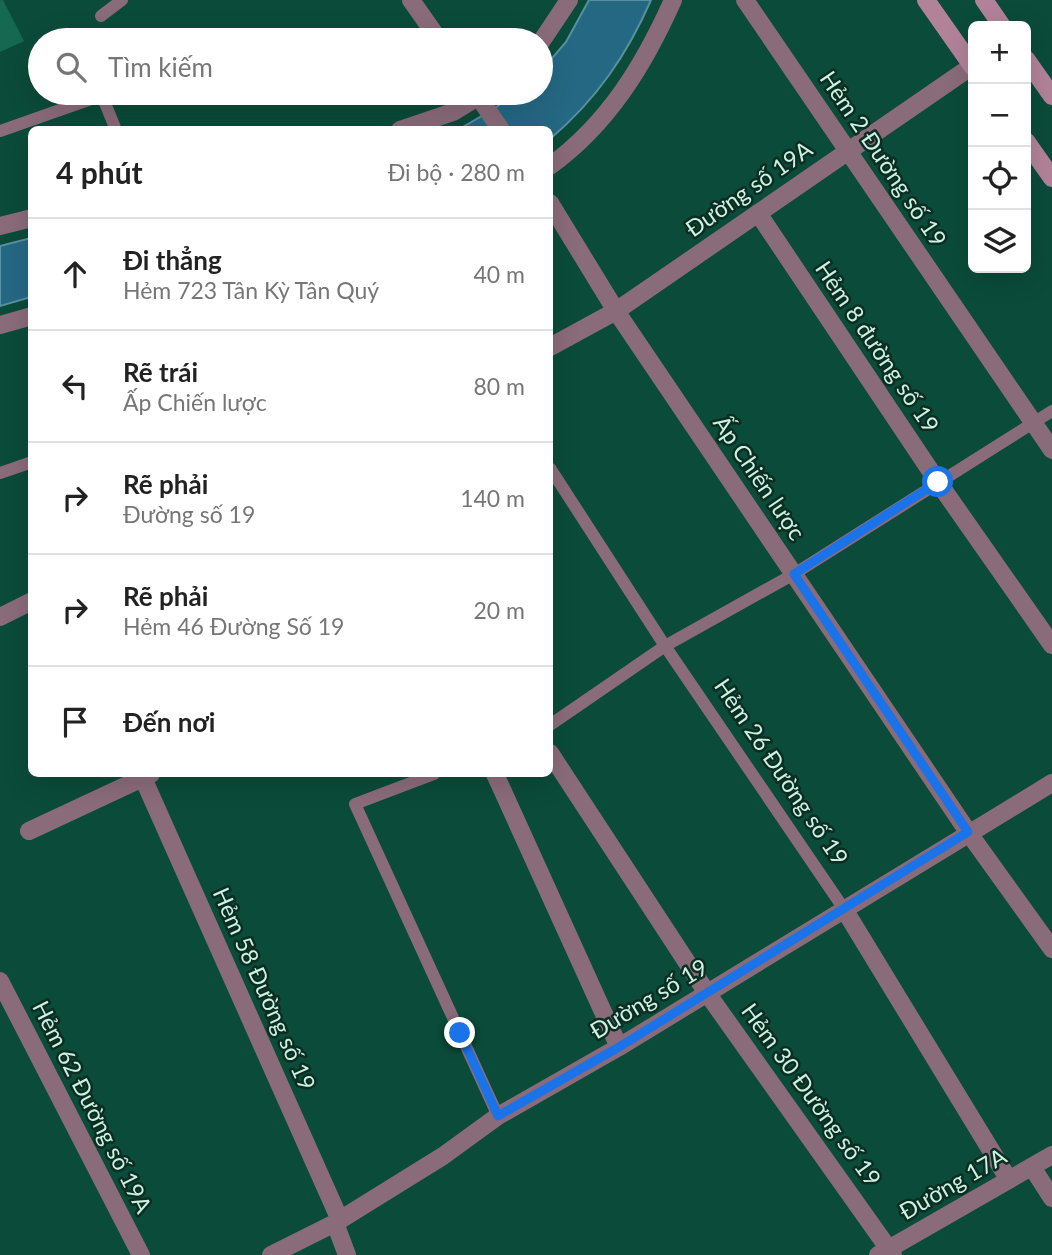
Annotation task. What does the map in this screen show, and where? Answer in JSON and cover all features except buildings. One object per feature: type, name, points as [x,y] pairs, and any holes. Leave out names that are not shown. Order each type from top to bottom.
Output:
[{"type":"main road","points":[[926,0],[968,59]]},
{"type":"main road","points":[[984,0],[999,21]]},
{"type":"main road","points":[[1031,66],[1052,96]]},
{"type":"main road","points":[[1030,147],[1052,178]]},
{"type":"street","points":[[411,0],[431,28]]},
{"type":"street","points":[[550,28],[569,0]]},
{"type":"street","points":[[553,163],[597,123],[625,91],[648,53],[673,0]]},
{"type":"street","name":"Hẻm 2 Đường số 19","points":[[744,0],[1052,450]]},
{"type":"street","name":"Đường số 19A","points":[[553,345],[616,311],[968,69]]},
{"type":"street","points":[[414,126],[435,120],[467,105]]},
{"type":"street","points":[[486,105],[499,126]]},
{"type":"street","name":"Ấp Chiến lược","points":[[553,208],[616,311],[968,832],[1052,949]]},
{"type":"street","name":"Hẻm 8 đường số 19","points":[[758,213],[938,482],[1052,645]]},
{"type":"street","points":[[0,226],[28,219]]},
{"type":"street","points":[[0,325],[28,317]]},
{"type":"street","points":[[0,617],[28,603]]},
{"type":"street","name":"Hẻm 30 Đường số 19","points":[[553,758],[707,993],[887,1253]]},
{"type":"street","points":[[29,831],[145,777]]},
{"type":"street","name":"Hẻm 58 Đường số 19","points":[[147,777],[338,1221],[346,1255]]},
{"type":"street","points":[[496,777],[619,1047]]},
{"type":"street","name":"Đường số 19","points":[[271,1255],[338,1221],[443,1156],[498,1116],[619,1047],[1052,782]]},
{"type":"street","name":"Hẻm 26 Đường số 19","points":[[844,909],[1009,1180]]},
{"type":"street","name":"Hẻm 62 Đường số 19A","points":[[0,981],[141,1255]]},
{"type":"street","name":"Đường 17A","points":[[887,1253],[1052,1155]]},
{"type":"street","points":[[1032,1167],[1052,1198]]},
{"type":"lane","points":[[101,16],[122,0]]},
{"type":"lane","points":[[0,131],[74,105]]},
{"type":"lane","points":[[106,105],[114,126]]},
{"type":"lane","points":[[553,723],[665,646],[794,574],[1052,411]]},
{"type":"lane","points":[[0,473],[28,463]]},
{"type":"lane","name":"Hẻm 26 Đường số 19","points":[[553,473],[665,646],[844,909]]},
{"type":"lane","points":[[426,777],[355,804],[498,1116]]},
{"type":"green space","points":[[0,0],[3,0],[24,41],[0,52]]},
{"type":"water","points":[[589,0],[651,0],[632,39],[609,76],[582,109],[553,136],[553,126],[465,126],[499,105],[553,105],[553,57],[566,42]]},
{"type":"water","points":[[28,239],[28,298],[0,306],[0,246]]},
{"type":"route","points":[[460,1033],[498,1116],[619,1047],[968,832],[794,574],[938,482]]}]
